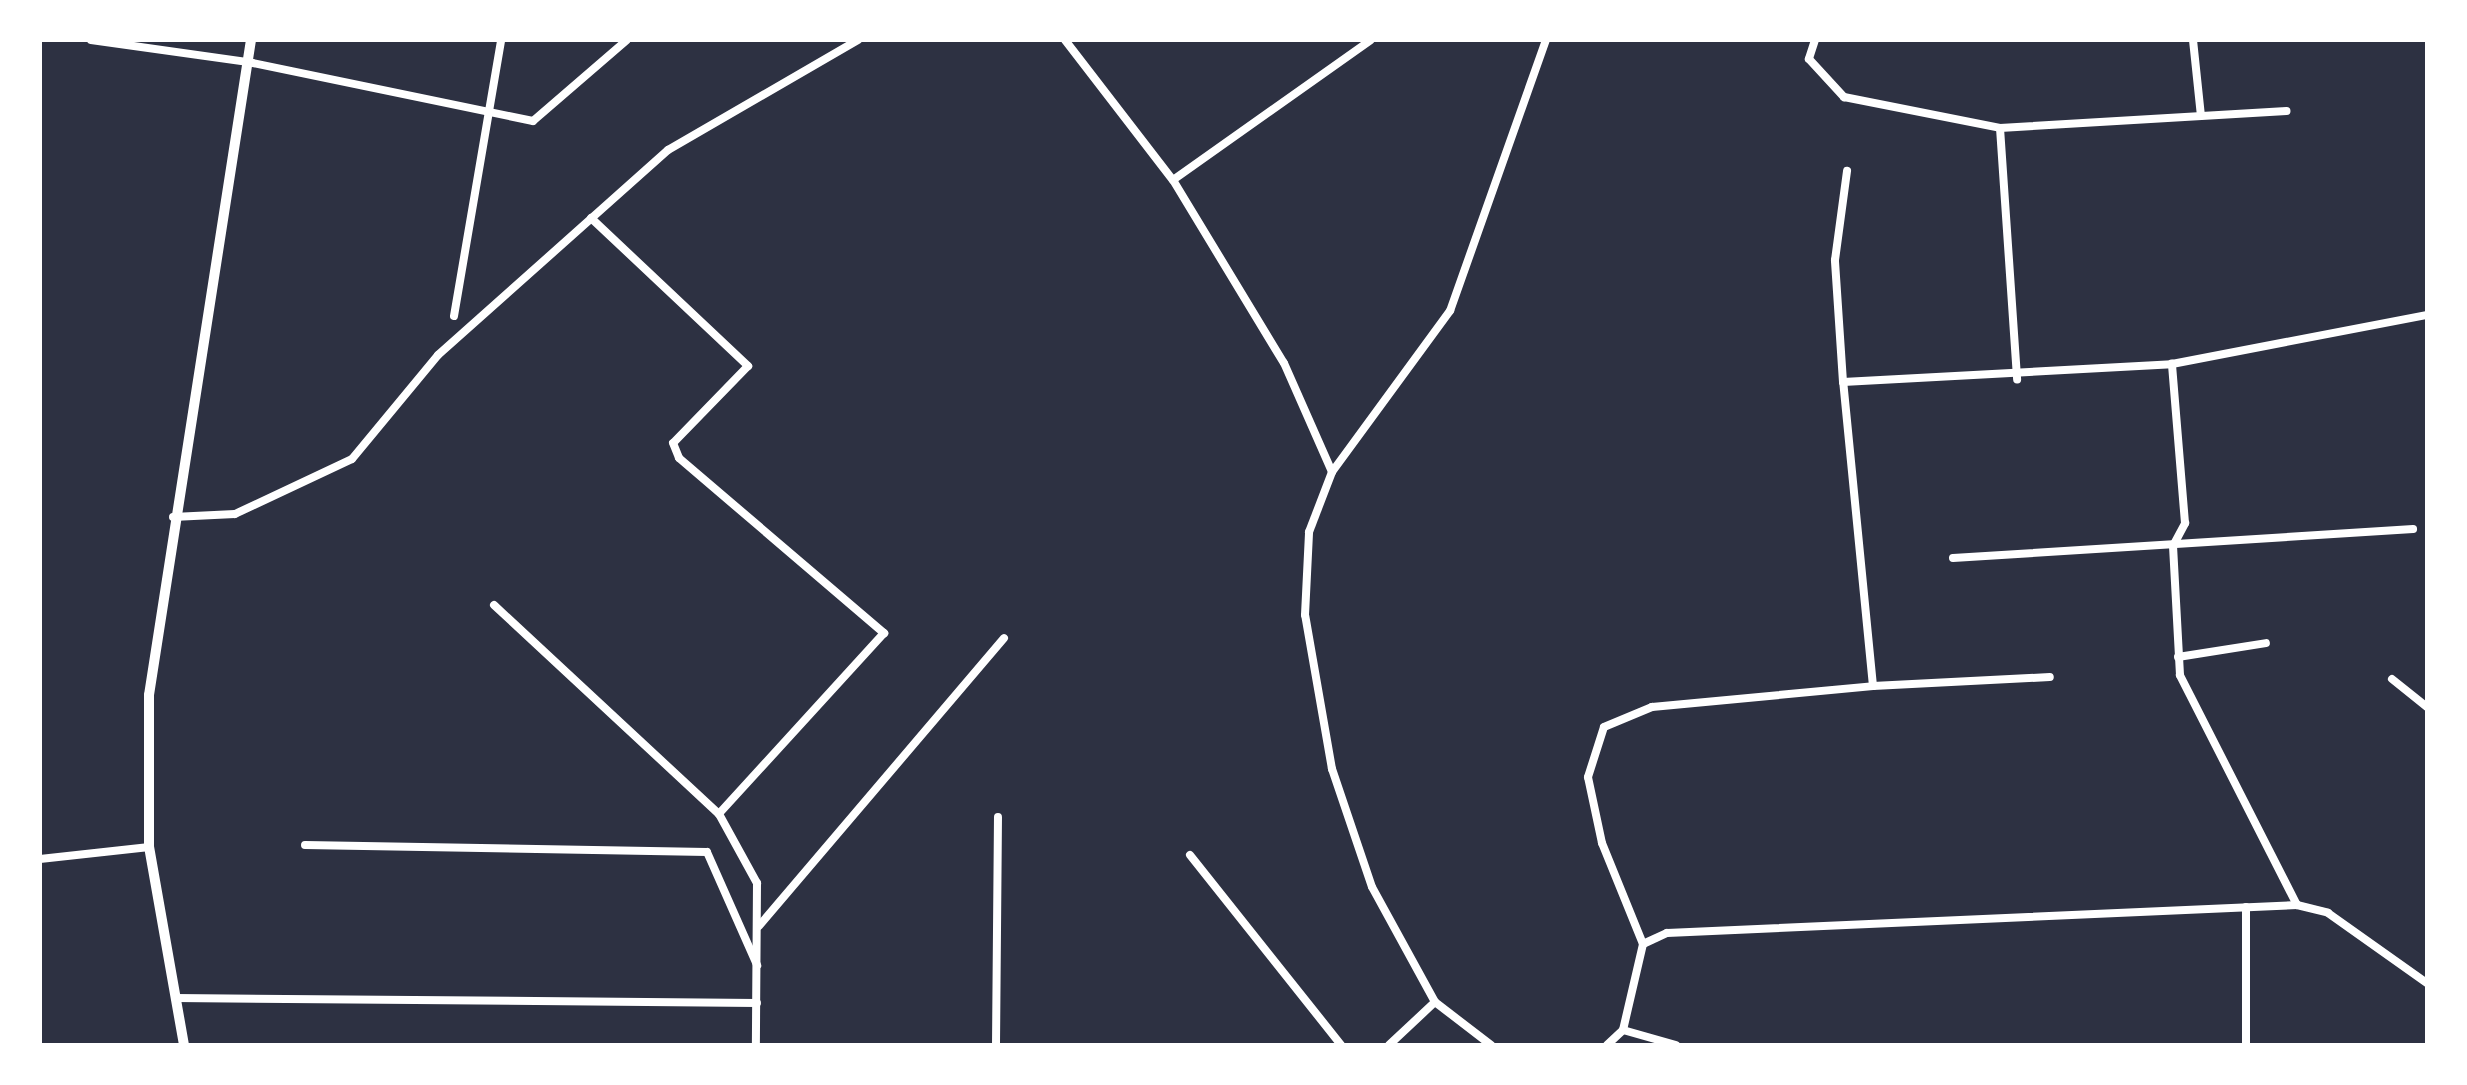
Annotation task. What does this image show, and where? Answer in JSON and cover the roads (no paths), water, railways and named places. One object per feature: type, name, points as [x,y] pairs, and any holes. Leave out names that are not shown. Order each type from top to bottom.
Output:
[{"type":"street","points":[[184,1045],[149,847],[149,695],[173,516],[251,40]]},
{"type":"lane","points":[[91,40],[248,62],[492,106],[533,120],[627,40]]},
{"type":"lane","points":[[454,316],[501,40]]},
{"type":"lane","points":[[173,516],[235,514],[352,459],[438,355],[668,150],[858,40]]},
{"type":"lane","points":[[1065,40],[1172,180],[1284,362],[1332,472]]},
{"type":"lane","points":[[1172,180],[1370,40]]},
{"type":"lane","points":[[1490,1045],[1435,1002],[1372,887],[1332,769],[1305,615],[1309,532],[1332,472],[1450,311],[1546,40]]},
{"type":"lane","points":[[1815,40],[1810,59],[1844,97],[2000,128],[2286,111]]},
{"type":"lane","points":[[2192,40],[2202,116]]},
{"type":"lane","points":[[2000,128],[2017,379]]},
{"type":"lane","points":[[1848,172],[1835,260],[1873,686]]},
{"type":"lane","points":[[591,218],[748,366],[673,443],[680,458],[884,633],[719,814]]},
{"type":"lane","points":[[1843,382],[2017,379],[2172,364],[2427,315]]},
{"type":"lane","points":[[2172,364],[2185,523],[2174,546],[2178,656],[2203,730],[2297,905]]},
{"type":"lane","points":[[1953,558],[2413,529]]},
{"type":"lane","points":[[494,605],[719,814],[757,883],[756,1045]]},
{"type":"lane","points":[[758,926],[1004,638]]},
{"type":"lane","points":[[2178,656],[2266,644]]},
{"type":"lane","points":[[1608,1045],[1623,1030],[1644,944],[1602,842],[1588,777],[1604,727],[1652,707],[1873,686],[2050,677]]},
{"type":"lane","points":[[2392,679],[2427,707]]},
{"type":"lane","points":[[996,1045],[998,817]]},
{"type":"lane","points":[[305,845],[707,852],[758,968]]},
{"type":"lane","points":[[40,859],[149,847]]},
{"type":"lane","points":[[1190,855],[1341,1045]]},
{"type":"lane","points":[[1644,944],[1667,933],[2297,905],[2328,913],[2427,983]]},
{"type":"lane","points":[[2246,907],[2246,1045]]},
{"type":"lane","points":[[175,998],[757,1003]]},
{"type":"lane","points":[[1389,1045],[1435,1002]]},
{"type":"lane","points":[[1623,1030],[1676,1045]]}]
